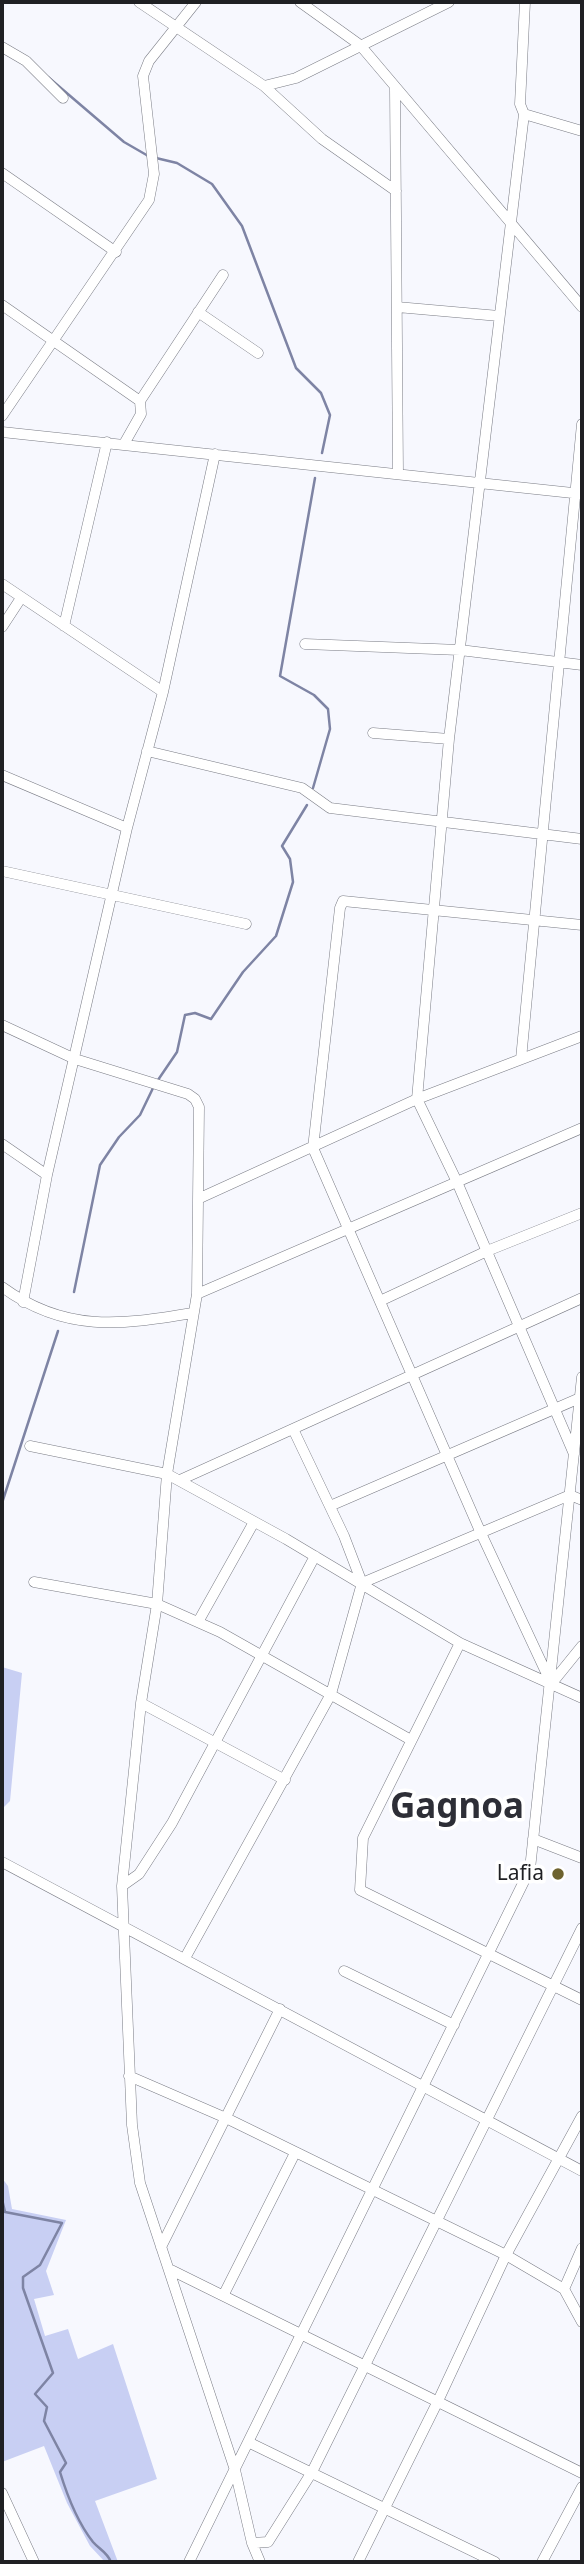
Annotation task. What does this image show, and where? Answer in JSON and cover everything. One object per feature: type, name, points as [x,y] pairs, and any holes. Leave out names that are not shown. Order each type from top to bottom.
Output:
[{"type":"street","points":[[139,2],[264,86],[322,139],[396,191]]},
{"type":"street","points":[[2,416],[51,340],[143,212],[154,188],[149,107],[143,76],[149,61],[196,2]]},
{"type":"street","points":[[300,2],[360,45],[511,219],[582,307]]},
{"type":"street","points":[[525,2],[520,104],[524,114],[449,739],[417,1099],[457,1182],[574,1454]]},
{"type":"street","points":[[264,86],[296,78],[445,3]]},
{"type":"street","points":[[2,47],[26,61],[63,98]]},
{"type":"street","points":[[395,88],[398,474]]},
{"type":"street","points":[[524,114],[582,131]]},
{"type":"street","points":[[2,173],[116,252]]},
{"type":"street","points":[[124,444],[141,414],[140,401],[223,275]]},
{"type":"street","points":[[2,305],[140,401]]},
{"type":"street","points":[[397,307],[499,316]]},
{"type":"street","points":[[198,312],[258,353]]},
{"type":"street","points":[[521,1059],[579,494],[582,425]]},
{"type":"street","points":[[2,432],[579,494]]},
{"type":"street","points":[[64,625],[107,442]]},
{"type":"street","points":[[23,1302],[47,1175],[127,828],[163,692],[215,454]]},
{"type":"street","points":[[2,584],[163,692]]},
{"type":"street","points":[[2,627],[21,598]]},
{"type":"street","points":[[305,644],[460,650],[582,665]]},
{"type":"street","points":[[373,733],[449,739]]},
{"type":"street","points":[[147,751],[302,788],[330,808],[440,824],[582,839]]},
{"type":"street","points":[[2,775],[127,828]]},
{"type":"street","points":[[3,874],[246,924]]},
{"type":"street","points":[[551,1684],[480,1531],[313,1148],[340,908],[344,901],[582,925]]},
{"type":"street","points":[[2,1025],[75,1059],[188,1094],[195,1099],[199,1107],[197,1294],[167,1474],[157,1604],[141,1703],[122,1886],[129,2076],[134,2156],[235,2470],[252,2543],[258,2559],[271,2562]]},
{"type":"street","points":[[200,1198],[417,1099],[582,1036]]},
{"type":"street","points":[[197,1294],[582,1128]]},
{"type":"street","points":[[2,1144],[47,1175]]},
{"type":"street","points":[[380,1301],[487,1251],[582,1213]]},
{"type":"street","points":[[2,1287],[23,1302],[78,1322],[116,1324],[193,1313]]},
{"type":"street","points":[[180,1480],[582,1298]]},
{"type":"street","points":[[189,2562],[530,1868],[582,1377]]},
{"type":"street","points":[[330,1506],[581,1396]]},
{"type":"street","points":[[185,1958],[331,1694],[362,1583],[330,1506],[293,1429]]},
{"type":"street","points":[[30,1446],[167,1474],[362,1583],[460,1643],[582,1698]]},
{"type":"street","points":[[362,1583],[570,1494],[582,1500]]},
{"type":"street","points":[[198,1622],[254,1522]]},
{"type":"street","points":[[122,1886],[139,1874],[172,1823],[315,1556]]},
{"type":"street","points":[[34,1582],[157,1604],[262,1656],[411,1740]]},
{"type":"street","points":[[460,1643],[363,1838],[360,1890],[486,1955],[582,2000]]},
{"type":"street","points":[[551,1684],[582,1646]]},
{"type":"street","points":[[141,1703],[285,1780]]},
{"type":"street","points":[[533,1839],[582,1858]]},
{"type":"street","points":[[2,1862],[582,2171]]},
{"type":"street","points":[[252,2543],[268,2542],[312,2472],[489,2121],[582,1928]]},
{"type":"street","points":[[344,1971],[454,2025]]},
{"type":"street","points":[[162,2247],[280,2009]]},
{"type":"street","points":[[129,2076],[226,2119],[506,2255],[564,2289],[582,2322]]},
{"type":"street","points":[[358,2562],[438,2401],[506,2255],[561,2160],[582,2116]]},
{"type":"street","points":[[224,2294],[295,2153]]},
{"type":"street","points":[[564,2289],[582,2248]]},
{"type":"street","points":[[171,2270],[303,2332],[582,2473]]},
{"type":"street","points":[[248,2442],[495,2562]]},
{"type":"street","points":[[542,2562],[582,2487]]},
{"type":"street","points":[[2,2493],[34,2562]]},
{"type":"shaded area","points":[[2,1667],[22,1673],[10,1801],[2,1809]]},
{"type":"shaded area","points":[[2,2178],[8,2186],[12,2209],[66,2220],[46,2271],[54,2295],[34,2299],[45,2336],[68,2329],[78,2359],[113,2344],[157,2479],[95,2501],[118,2562],[105,2562],[90,2546],[67,2503],[44,2446],[2,2462]]},
{"type":"waterway","points":[[48,77],[124,142],[150,157]]},
{"type":"waterway","points":[[156,158],[177,163],[212,184],[242,226],[296,368],[321,393],[330,415],[322,453]]},
{"type":"waterway","points":[[313,788],[330,729],[328,709],[314,695],[280,676],[315,478]]},
{"type":"waterway","points":[[158,1080],[177,1052],[185,1015],[195,1013],[211,1019],[243,972],[276,936],[293,882],[290,859],[282,846],[307,805]]},
{"type":"waterway","points":[[74,1292],[100,1165],[119,1137],[140,1115],[154,1086]]},
{"type":"waterway","points":[[2,1503],[58,1331]]},
{"type":"waterway","points":[[2,2199],[5,2212],[62,2223],[40,2265],[23,2277],[23,2288],[53,2373],[35,2394],[47,2407],[44,2421],[66,2463],[60,2472],[82,2526],[111,2562]]},
{"type":"place","name":"Lafia","points":[[558,1874]]},
{"type":"district","name":"Gagnoa","points":[[457,1808]]}]
